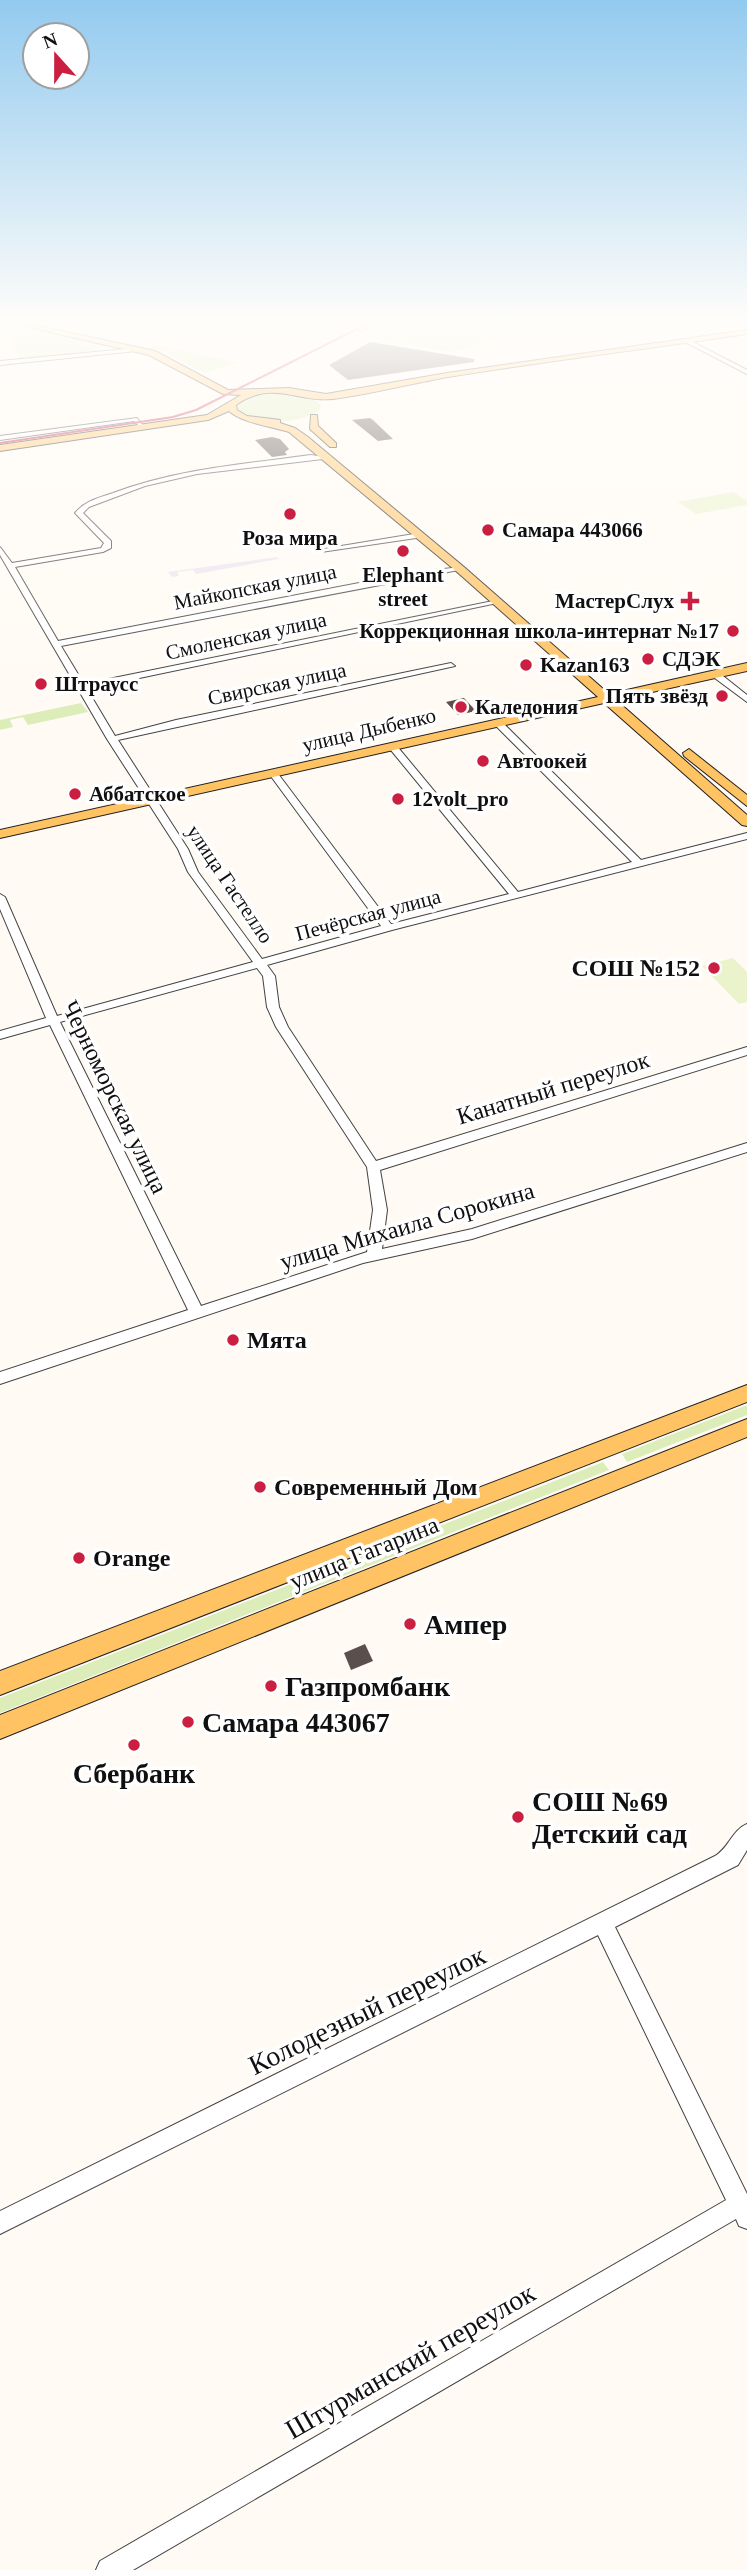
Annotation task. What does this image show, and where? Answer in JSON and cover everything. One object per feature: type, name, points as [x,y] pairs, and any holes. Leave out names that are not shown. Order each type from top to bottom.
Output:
[{"type":"main road","points":[[0,448],[28,444]]},
{"type":"main road","points":[[312,444],[368,491],[425,533],[614,697],[747,822]]},
{"type":"main road","points":[[332,444],[345,455]]},
{"type":"main road","points":[[356,466],[460,569],[614,697],[747,802]]},
{"type":"main road","points":[[368,491],[381,489]]},
{"type":"main road","name":"улица Дыбенко","points":[[0,834],[747,667]]},
{"type":"main road","name":"улица Гагарина","points":[[0,1683],[747,1393]]},
{"type":"main road","name":"улица Гагарина","points":[[0,1727],[747,1428]]},
{"type":"street","points":[[0,574],[11,569],[103,550],[108,546],[107,543],[79,513],[86,505],[144,484],[197,472],[311,457],[328,458]]},
{"type":"street","points":[[321,550],[425,533]]},
{"type":"street","name":"улица Гастелло","points":[[0,549],[112,739],[178,841],[193,873],[269,976],[273,1007],[282,1027],[373,1167],[380,1210],[374,1254]]},
{"type":"street","name":"Майкопская улица","points":[[56,644],[411,575],[460,569]]},
{"type":"street","name":"Смоленская улица","points":[[82,687],[499,602]]},
{"type":"street","name":"Свирская улица","points":[[112,739],[176,723],[451,666]]},
{"type":"street","points":[[715,674],[747,699]]},
{"type":"street","points":[[498,723],[639,864]]},
{"type":"street","points":[[393,747],[516,896]]},
{"type":"street","points":[[273,773],[388,928]]},
{"type":"street","name":"Печёрская улица","points":[[0,1035],[388,928],[747,836]]},
{"type":"street","name":"Черноморская улица","points":[[0,897],[53,1020],[197,1313]]},
{"type":"street","name":"Канатный переулок","points":[[373,1167],[747,1051]]},
{"type":"street","name":"улица Михаила Сорокина","points":[[0,1378],[374,1254],[472,1234],[747,1147]]},
{"type":"street","name":"Колодезный переулок","points":[[0,2223],[603,1924],[730,1858],[747,1833]]},
{"type":"street","points":[[603,1924],[743,2211]]},
{"type":"street","name":"Штурманский переулок","points":[[109,2570],[743,2211]]},
{"type":"shaded area","points":[[277,557],[279,559],[196,574],[193,570],[177,572],[179,576],[172,577],[168,572]]},
{"type":"green space","points":[[733,492],[747,501],[747,505],[696,514],[678,502]]},
{"type":"green space","points":[[81,703],[88,712],[28,725],[23,717],[10,720],[13,727],[0,730],[0,720]]},
{"type":"green space","points":[[733,958],[747,972],[747,1002],[739,1004],[702,966]]},
{"type":"green space","points":[[747,1405],[747,1415],[627,1462],[622,1454]]},
{"type":"green space","points":[[603,1462],[609,1470],[0,1713],[0,1698]]},
{"type":"building","points":[[259,444],[284,444],[289,449],[285,452],[287,455],[272,457]]},
{"type":"building","name":"Каледония","points":[[464,698],[476,711],[458,715],[446,702]]},
{"type":"building","points":[[365,1644],[373,1661],[351,1670],[344,1653]]},
{"type":"place","name":"Роза мира","points":[[290,514]]},
{"type":"place","name":"Самара 443066","points":[[488,530]]},
{"type":"place","name":"Elephant street","points":[[403,551]]},
{"type":"place","name":"МастерСлух","points":[[690,601]]},
{"type":"place","name":"Коррекционная школа-интернат №17","points":[[733,631]]},
{"type":"place","name":"СДЭК","points":[[648,659]]},
{"type":"place","name":"Kazan163","points":[[526,665]]},
{"type":"place","name":"Штраусс","points":[[41,684]]},
{"type":"place","name":"Пять звёзд","points":[[722,696]]},
{"type":"place","name":"Каледония","points":[[461,707]]},
{"type":"place","name":"Автоокей","points":[[483,761]]},
{"type":"place","name":"Аббатское","points":[[75,794]]},
{"type":"place","name":"12volt_pro","points":[[398,799]]},
{"type":"place","name":"СОШ №152","points":[[714,968]]},
{"type":"place","name":"Мята","points":[[233,1340]]},
{"type":"place","name":"Современный Дом","points":[[260,1487]]},
{"type":"place","name":"Orange","points":[[79,1558]]},
{"type":"place","name":"Ампер","points":[[410,1624]]},
{"type":"place","name":"Газпромбанк","points":[[271,1686]]},
{"type":"place","name":"Самара 443067","points":[[188,1722]]},
{"type":"place","name":"Сбербанк","points":[[134,1745]]},
{"type":"place","name":"СОШ №69 Детский сад","points":[[518,1817]]}]
